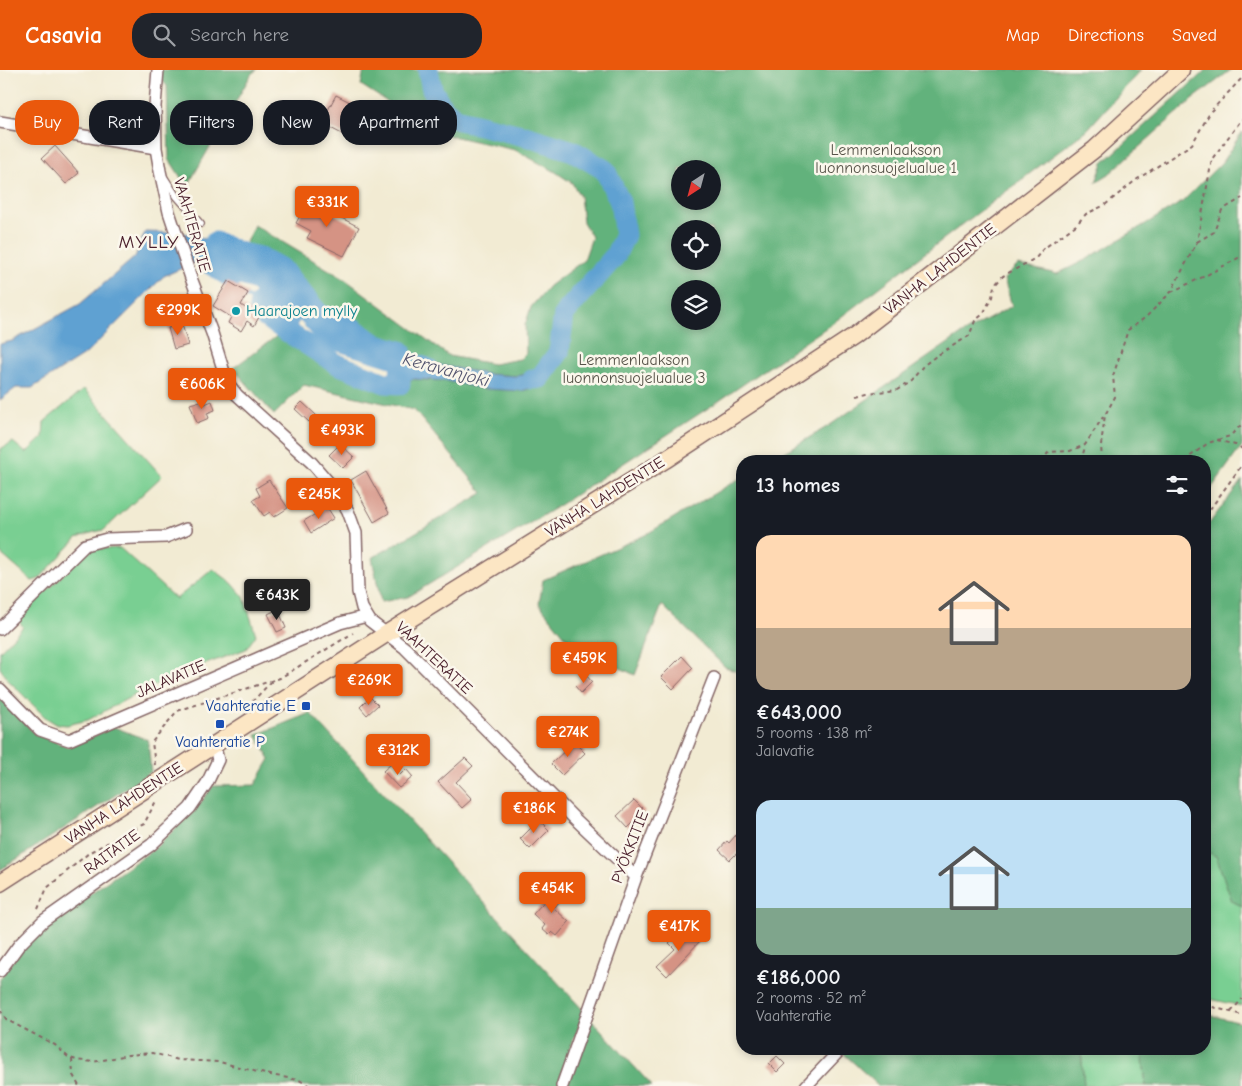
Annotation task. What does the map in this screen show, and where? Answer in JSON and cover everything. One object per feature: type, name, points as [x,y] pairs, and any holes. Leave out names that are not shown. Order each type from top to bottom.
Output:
[{"type":"main road","name":"VANHA LAHDENTIE","points":[[0,883],[214,744],[376,625],[665,460],[854,336],[1095,149],[1181,70]]},
{"type":"street","name":"VAAHTERATIE","points":[[158,70],[155,106],[156,148],[160,171],[170,212],[227,382],[238,395],[312,463],[336,491],[348,511],[356,533],[358,592],[362,608],[376,625],[405,648],[573,817],[636,877]]},
{"type":"street","points":[[0,122],[156,148]]},
{"type":"street","points":[[0,629],[85,545],[107,538],[166,537],[186,529]]},
{"type":"street","name":"JALAVATIE","points":[[0,689],[40,730],[70,740],[340,623],[376,625]]},
{"type":"street","name":"PYÖKKITIE","points":[[562,1086],[636,877],[714,678]]},
{"type":"street","name":"RAITATIE","points":[[0,971],[19,945],[43,921],[151,845],[190,808],[208,783],[218,760],[214,744]]},
{"type":"street","points":[[806,1086],[835,1055]]},
{"type":"lane","points":[[160,171],[200,224]]},
{"type":"path","points":[[857,396],[897,390],[911,381],[923,366],[936,356],[969,336],[975,321],[983,314],[990,302],[994,286],[1002,276],[1036,258],[1043,249],[1076,225],[1086,214],[1105,205],[1136,180],[1192,144],[1211,111],[1242,78]]},
{"type":"path","points":[[1083,455],[1086,445],[1115,397],[1113,376],[1128,330],[1146,317],[1171,292],[1196,242],[1212,159],[1242,119]]},
{"type":"path","points":[[1196,242],[1214,232],[1222,210],[1242,198]]},
{"type":"path","points":[[191,278],[200,224]]},
{"type":"path","points":[[1171,292],[1242,256]]},
{"type":"path","points":[[1102,455],[1104,415]]},
{"type":"path","points":[[1192,455],[1208,443],[1230,436],[1242,424]]},
{"type":"path","points":[[1217,440],[1242,448]]},
{"type":"path","points":[[1046,455],[1049,452],[1070,451],[1086,445]]},
{"type":"path","points":[[1211,508],[1242,465]]},
{"type":"path","points":[[155,765],[152,742],[177,712],[280,678],[355,631],[376,625]]},
{"type":"path","points":[[236,713],[251,703],[274,680]]},
{"type":"path","points":[[36,914],[47,888],[90,852],[144,824],[159,794]]},
{"type":"path","points":[[1230,1012],[1242,999]]},
{"type":"path","points":[[1211,1007],[1242,1015]]},
{"type":"path","points":[[0,1010],[7,1020],[55,1045],[72,1058],[93,1062],[128,1055],[152,1053],[179,1060],[220,1062],[265,1074],[299,1080],[310,1086]]},
{"type":"path","points":[[72,1058],[73,1075],[79,1086]]},
{"type":"green space","points":[[153,70],[257,70],[252,73],[237,100],[170,100],[170,145],[211,145],[187,187],[169,159],[167,86]]},
{"type":"green space","points":[[364,70],[1141,70],[1087,130],[833,323],[719,401],[555,508],[408,597],[381,602],[372,558],[483,493],[414,410],[304,385],[274,415],[233,368],[285,330],[337,364],[385,383],[400,384],[413,379],[446,381],[485,389],[534,373],[516,376],[487,374],[440,365],[374,343],[353,328],[339,324],[319,314],[282,269],[260,257],[241,253],[254,225],[346,280],[449,356],[493,364],[520,359],[526,353],[525,325],[531,307],[549,286],[584,260],[592,237],[583,222],[580,196],[572,183],[515,150],[457,137],[457,100],[384,100],[361,85]]},
{"type":"green space","points":[[1206,70],[1231,70],[1193,99],[1109,174],[1096,182],[1103,163]]},
{"type":"green space","points":[[1242,132],[1242,446],[1211,489],[1211,455],[780,455],[830,425],[960,335],[1012,306],[1004,279],[1018,265],[1057,274],[1087,259],[1182,202],[1222,162]]},
{"type":"green space","points":[[84,389],[162,476],[104,530],[77,538],[39,579],[32,581],[0,553],[0,449],[13,442],[26,453],[43,437],[44,422]]},
{"type":"green space","points":[[1242,480],[1242,906],[1232,901],[1216,856],[1211,854],[1211,521]]},
{"type":"green space","points":[[736,481],[736,672],[725,667],[662,605],[635,675],[573,646],[539,604],[543,580],[645,535]]},
{"type":"green space","points":[[120,548],[176,599],[213,569],[232,583],[244,597],[256,635],[246,649],[190,670],[140,692],[88,720],[67,725],[56,724],[45,717],[9,681],[0,668],[0,651],[23,627],[18,619],[82,556],[93,549]]},
{"type":"green space","points":[[0,696],[36,735],[69,747],[114,727],[148,740],[151,772],[0,870]]},
{"type":"green space","points":[[310,713],[584,1011],[557,1086],[0,1086],[0,979],[21,949],[46,924],[154,849],[195,810],[213,786],[255,785],[270,759],[256,735]]},
{"type":"green space","points":[[1211,854],[1216,856],[1232,901],[1242,906],[1242,1006],[1211,999]]},
{"type":"green space","points":[[1211,1015],[1242,1023],[1242,1086],[1146,1086],[1143,1055],[1211,1055]]},
{"type":"green space","points":[[591,1019],[652,1086],[567,1086]]},
{"type":"green space","points":[[845,1055],[1081,1055],[1084,1086],[879,1086]]},
{"type":"green space","points":[[1081,1055],[1143,1055],[1146,1086],[1084,1086]]},
{"type":"water","points":[[145,232],[184,233],[215,242],[210,264],[203,259],[164,276],[87,353],[32,388],[16,388],[0,400],[0,344],[12,341],[80,304],[135,257]]},
{"type":"water","points":[[401,351],[440,365],[487,374],[516,376],[534,373],[546,358],[558,363],[547,383],[522,391],[485,389],[446,381],[413,379],[400,384]]},
{"type":"building","points":[[336,95],[346,100],[340,100],[340,133],[330,128],[330,106]]},
{"type":"building","points":[[55,146],[79,173],[66,184],[42,158]]},
{"type":"building","points":[[308,201],[359,227],[344,256],[307,238],[311,231],[296,223]]},
{"type":"building","name":"Haarajoen mylly","points":[[228,281],[248,293],[241,305],[259,317],[254,326],[247,321],[241,331],[228,323],[231,317],[213,306]]},
{"type":"building","points":[[182,324],[188,345],[174,349],[168,328]]},
{"type":"building","points":[[204,400],[205,404],[212,401],[215,410],[207,413],[209,418],[197,423],[190,404]]},
{"type":"building","points":[[302,402],[316,415],[309,422],[295,409]]},
{"type":"building","points":[[340,444],[354,457],[343,468],[329,455]]},
{"type":"building","points":[[366,471],[389,513],[374,522],[351,480]]},
{"type":"building","points":[[269,480],[288,508],[274,517],[270,512],[264,516],[253,500],[260,496],[256,488]]},
{"type":"building","points":[[327,507],[334,518],[311,533],[304,521]]},
{"type":"building","points":[[278,609],[286,628],[277,632],[268,614]]},
{"type":"building","points":[[682,656],[693,668],[673,689],[661,677]]},
{"type":"building","points":[[586,675],[592,682],[581,693],[575,686]]},
{"type":"building","points":[[370,697],[378,705],[367,715],[360,707]]},
{"type":"building","points":[[574,742],[585,753],[562,775],[551,764]]},
{"type":"building","points":[[465,758],[473,766],[456,782],[472,799],[462,808],[438,782]]},
{"type":"building","points":[[391,764],[400,775],[406,769],[413,777],[399,788],[383,771]]},
{"type":"building","points":[[634,800],[645,811],[628,828],[617,816]]},
{"type":"building","points":[[539,820],[549,830],[530,849],[520,839]]},
{"type":"building","points":[[736,835],[736,854],[730,860],[719,850],[727,841],[729,843]]},
{"type":"building","points":[[557,887],[566,894],[554,908],[569,922],[557,936],[552,932],[549,935],[542,929],[545,925],[533,914]]},
{"type":"building","points":[[681,931],[688,938],[693,932],[701,940],[667,976],[657,966],[675,949],[669,943]]},
{"type":"building","points":[[777,1056],[785,1064],[777,1072],[769,1064]]},
{"type":"waterway","name":"Keravanjoki","points":[[428,70],[432,89],[442,107],[459,120],[525,136],[573,151],[605,170],[620,202],[625,235],[615,256],[564,314],[559,352],[540,378],[533,379]]},
{"type":"waterway","points":[[215,242],[241,253],[260,257],[282,269],[319,314],[339,324],[353,328],[374,343],[401,351],[400,384],[385,383],[337,364],[266,318],[259,308],[260,302],[290,317],[293,311],[254,279],[242,275],[230,277],[210,264],[215,242]]},
{"type":"waterway","name":"Keravanjoki","points":[[185,250],[191,248],[207,250],[274,277],[319,327],[333,339],[427,368]]},
{"type":"waterway","points":[[226,258],[230,282]]},
{"type":"waterway","points":[[246,296],[260,304]]},
{"type":"place","name":"Haarajoen mylly","points":[[236,311]]},
{"type":"place","name":"Vaahteratie E","points":[[306,706]]},
{"type":"place","name":"Vaahteratie P","points":[[220,724]]},
{"type":"district","name":"MYLLY","points":[[149,242]]},
{"type":"park label","name":"Lemmenlaakson luonnonsuojelualue 1","points":[[886,159]]},
{"type":"park label","name":"Lemmenlaakson luonnonsuojelualue 3","points":[[634,369]]}]
